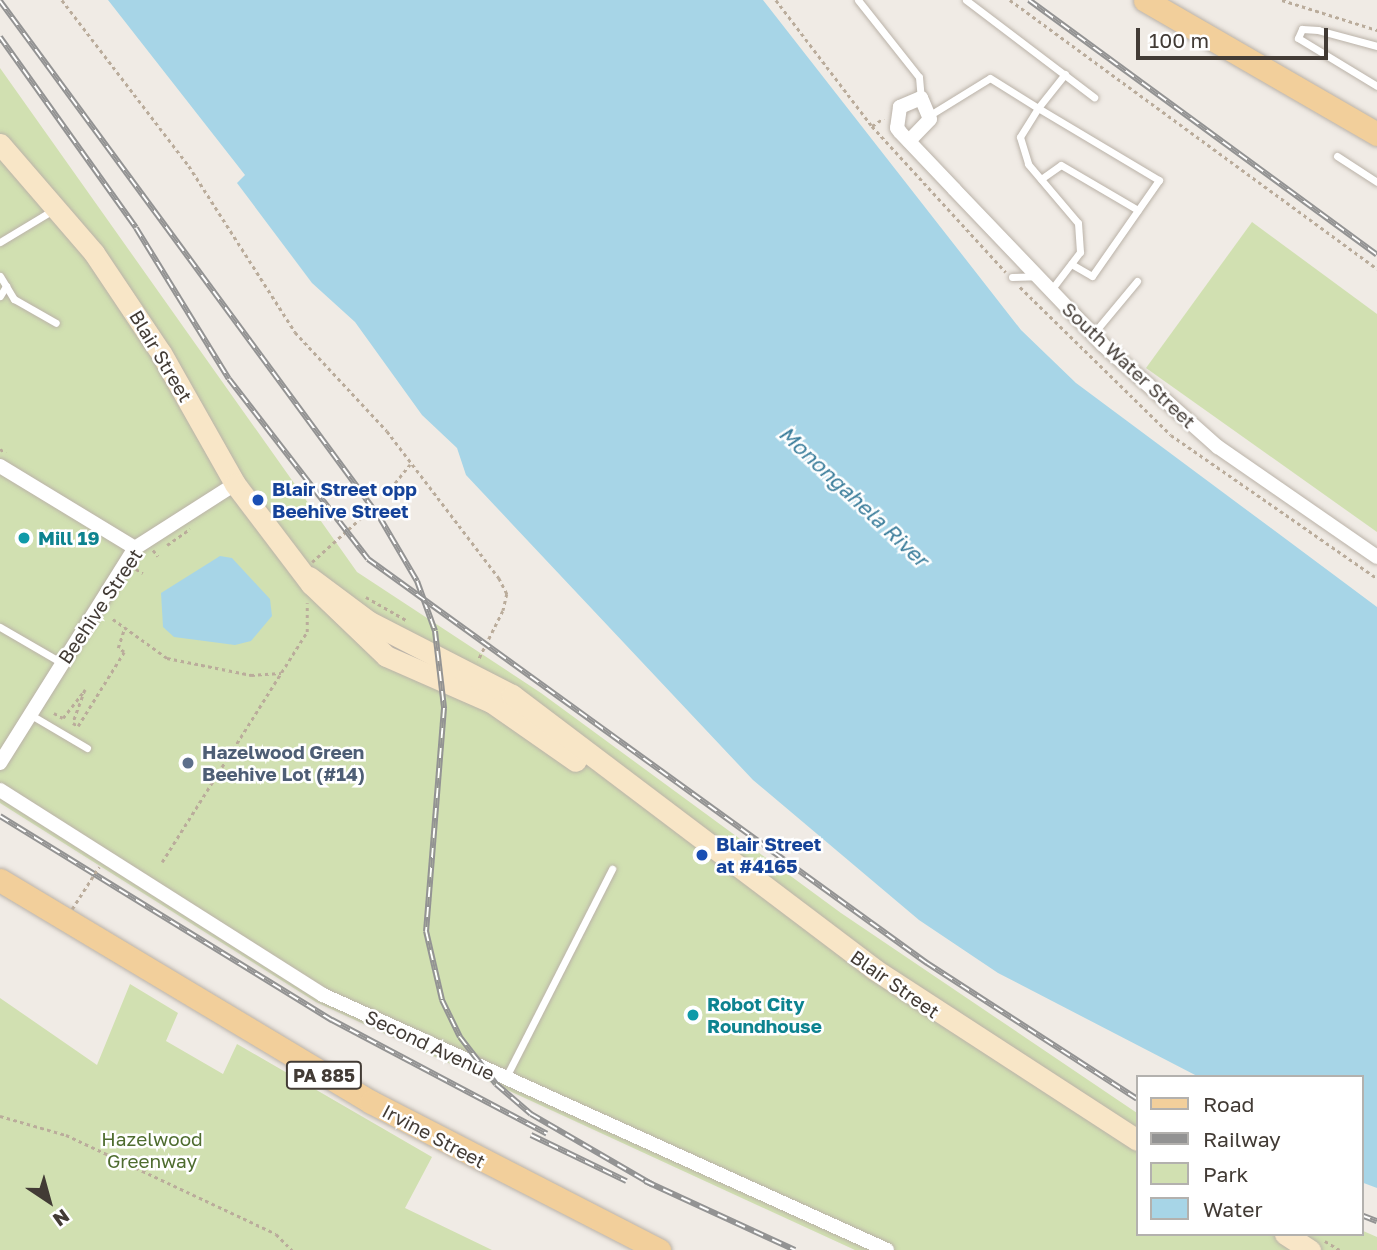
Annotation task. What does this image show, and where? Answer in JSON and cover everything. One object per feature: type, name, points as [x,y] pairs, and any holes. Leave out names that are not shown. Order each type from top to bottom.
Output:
[{"type":"main road","points":[[1145,0],[1377,134]]},
{"type":"main road","name":"Irvine Street","points":[[0,880],[371,1102],[659,1250]]},
{"type":"street","points":[[909,141],[930,115],[921,98]]},
{"type":"street","name":"South Water Street","points":[[921,98],[905,102],[895,117],[909,141],[1093,334],[1218,447],[1377,557]]},
{"type":"street","name":"Blair Street","points":[[0,144],[57,208],[161,353],[235,484],[306,573],[386,656],[491,702],[653,815],[662,814],[938,1014],[1136,1139]]},
{"type":"street","points":[[0,466],[139,555]]},
{"type":"street","name":"Beehive Street","points":[[0,762],[37,718],[62,663],[139,555],[235,484]]},
{"type":"street","name":"Blair Street","points":[[306,573],[368,621],[512,695],[661,806],[662,814]]},
{"type":"street","name":"Second Avenue","points":[[0,790],[323,995],[505,1080],[887,1250]]},
{"type":"street","points":[[1291,1236],[1315,1244]]},
{"type":"lane","points":[[858,0],[919,77],[921,98]]},
{"type":"lane","points":[[966,0],[1094,97]]},
{"type":"lane","points":[[1377,47],[1318,30],[1302,29],[1298,38],[1377,86]]},
{"type":"lane","points":[[1051,290],[1080,252],[1078,223],[1041,179],[1020,137],[1038,108],[1065,74]]},
{"type":"lane","points":[[930,115],[990,78],[1159,180],[1093,276],[1071,264]]},
{"type":"lane","points":[[1337,156],[1377,182]]},
{"type":"lane","points":[[1041,179],[1061,165],[1138,210]]},
{"type":"lane","points":[[0,242],[57,208]]},
{"type":"lane","points":[[0,276],[14,299],[56,323]]},
{"type":"lane","points":[[1012,277],[1037,276]]},
{"type":"lane","points":[[1093,334],[1137,281]]},
{"type":"lane","points":[[0,296],[6,286]]},
{"type":"lane","points":[[0,627],[62,663]]},
{"type":"lane","points":[[37,718],[87,748]]},
{"type":"lane","points":[[505,1080],[611,869]]},
{"type":"path","points":[[62,0],[190,166],[295,332],[410,463],[507,594],[473,674]]},
{"type":"path","points":[[776,0],[872,126]]},
{"type":"path","points":[[1010,0],[1377,269]]},
{"type":"path","points":[[1282,0],[1377,30]]},
{"type":"path","points":[[386,494],[410,463]]},
{"type":"path","points":[[306,573],[362,517]]},
{"type":"path","points":[[151,554],[193,526]]},
{"type":"path","points":[[135,575],[139,555]]},
{"type":"path","points":[[162,862],[307,632],[307,600]]},
{"type":"path","points":[[107,620],[114,609]]},
{"type":"path","points":[[113,619],[167,658],[251,675],[281,673]]},
{"type":"path","points":[[54,713],[63,718],[89,692],[73,723],[78,726],[124,652],[118,648],[125,626]]},
{"type":"path","points":[[37,718],[57,699]]},
{"type":"path","points":[[72,909],[99,867]]},
{"type":"path","points":[[0,1116],[66,1135],[276,1234],[292,1250]]},
{"type":"path","points":[[1315,1244],[1340,1250]]},
{"type":"green space","points":[[0,68],[357,572],[541,693],[841,913],[1136,1112],[1136,1236],[1363,1236],[1363,1231],[1377,1237],[1377,1250],[855,1250],[316,1002],[0,803]]},
{"type":"green space","points":[[1252,222],[1377,314],[1377,532],[1146,368]]},
{"type":"green space","name":"Hazelwood Greenway","points":[[130,984],[178,1013],[166,1041],[223,1074],[237,1044],[432,1157],[405,1208],[492,1250],[0,1250],[0,998],[97,1065]]},
{"type":"water","name":"Monongahela River","points":[[108,0],[763,0],[1021,330],[1076,383],[1377,607],[1377,1188],[1363,1183],[1363,1075],[1195,1075],[998,973],[919,920],[753,780],[466,475],[457,448],[422,415],[355,322],[312,283],[237,183],[245,175]]},
{"type":"water","points":[[220,556],[232,558],[270,599],[272,616],[251,641],[235,645],[174,637],[163,627],[161,593]]},
{"type":"railway","points":[[1029,0],[1377,255]]},
{"type":"railway","points":[[0,1],[380,518],[417,581],[435,631],[444,708],[426,931],[442,1000],[460,1037],[496,1084],[531,1114],[653,1185]]},
{"type":"railway","points":[[0,37],[136,228],[229,379],[368,559],[927,963],[1136,1098]]},
{"type":"railway","points":[[0,816],[332,1020],[547,1134]]},
{"type":"railway","points":[[531,1135],[626,1181]]},
{"type":"railway","points":[[645,1181],[795,1250]]},
{"type":"railway","points":[[1363,1216],[1377,1221]]},
{"type":"place","name":"Blair Street opp Beehive Street","points":[[258,500]]},
{"type":"place","name":"Mill 19","points":[[24,538]]},
{"type":"place","name":"Hazelwood Green Beehive Lot (#14)","points":[[188,763]]},
{"type":"place","name":"Blair Street at #4165","points":[[702,855]]},
{"type":"place","name":"Robot City Roundhouse","points":[[693,1015]]}]
